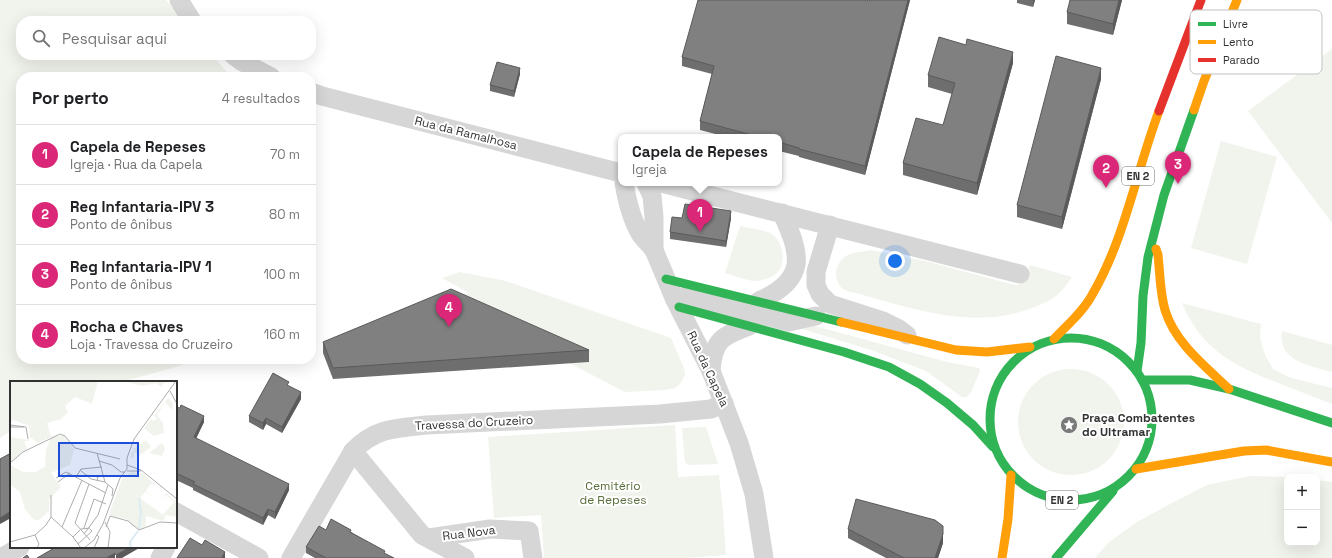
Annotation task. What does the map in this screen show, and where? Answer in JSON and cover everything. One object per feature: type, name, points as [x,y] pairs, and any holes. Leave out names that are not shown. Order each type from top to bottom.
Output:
[{"type":"main road","name":"EN 2","points":[[1197,10],[1201,0]]},
{"type":"main road","name":"EN 2","points":[[1233,10],[1237,0]]},
{"type":"main road","name":"EN 2","points":[[1054,339],[1083,309],[1092,296],[1112,257],[1153,127],[1190,29]]},
{"type":"main road","name":"EN 2","points":[[1137,370],[1141,343],[1143,296],[1148,257],[1164,194],[1207,74]]},
{"type":"main road","points":[[1153,236],[1158,255],[1162,296],[1167,317],[1184,346],[1229,389]]},
{"type":"main road","points":[[666,279],[965,352],[988,353],[1031,347]]},
{"type":"main road","points":[[677,303],[749,326],[844,352],[889,367],[920,384],[947,403],[983,435],[996,452]]},
{"type":"main road","name":"EN 2","points":[[1056,558],[1116,487],[1136,469],[1148,446],[1153,420],[1149,394],[1137,370],[1121,354],[1100,342],[1077,337],[1054,339],[1031,347],[1012,362],[998,381],[990,404],[989,428],[996,452],[1011,475],[1034,492],[1061,500],[1090,498],[1116,487]]},
{"type":"main road","points":[[1142,380],[1190,380],[1229,389],[1332,423]]},
{"type":"main road","points":[[1136,469],[1229,454],[1266,450],[1332,462]]},
{"type":"main road","points":[[1002,558],[1008,519],[1011,475]]},
{"type":"street","points":[[179,0],[189,16]]},
{"type":"street","points":[[240,60],[262,72]]},
{"type":"street","name":"Rua da Ramalhosa","points":[[316,94],[618,172]]},
{"type":"street","points":[[624,186],[626,197],[633,218],[642,235],[654,250]]},
{"type":"street","name":"Rua da Capela","points":[[647,186],[652,196],[654,217],[654,250],[677,303],[711,371],[739,443],[754,494],[764,558]]},
{"type":"street","points":[[673,186],[1020,274]]},
{"type":"street","points":[[759,302],[774,295],[786,285],[794,272],[797,261],[796,250],[791,233],[782,213]]},
{"type":"street","points":[[830,225],[816,272],[816,285],[820,294],[830,304],[883,321],[899,328],[912,340]]},
{"type":"street","points":[[677,303],[686,296],[789,322],[816,316]]},
{"type":"street","points":[[711,371],[715,348],[721,340],[730,333],[749,326]]},
{"type":"street","name":"Travessa do Cruzeiro","points":[[291,558],[352,451],[361,443],[376,434],[394,428],[660,414],[711,409],[724,404]]},
{"type":"street","name":"Rua Nova","points":[[352,451],[422,535],[465,558]]},
{"type":"street","points":[[177,516],[259,558]]},
{"type":"street","name":"Rua Nova","points":[[429,538],[490,529],[529,531],[533,558]]},
{"type":"street","points":[[1,558],[18,548]]},
{"type":"street","points":[[160,558],[165,548]]},
{"type":"green space","points":[[0,0],[166,0],[179,16],[16,16],[16,60],[216,60],[227,72],[16,72],[16,364],[183,365],[125,381],[10,381],[10,432],[0,438]]},
{"type":"green space","points":[[1332,49],[1332,223],[1248,111],[1298,74],[1322,74],[1322,56]]},
{"type":"green space","points":[[1221,141],[1277,157],[1247,264],[1191,248]]},
{"type":"green space","points":[[740,226],[765,231],[772,234],[779,242],[783,258],[780,268],[775,275],[754,281],[725,273]]},
{"type":"green space","points":[[870,250],[925,261],[1015,285],[1019,285],[1024,281],[1030,265],[1072,277],[1054,298],[1029,309],[1007,315],[963,317],[898,305],[843,289],[837,281],[836,276],[839,263],[848,255]]},
{"type":"green space","points":[[460,272],[506,281],[671,338],[684,368],[685,375],[680,384],[675,388],[625,392],[569,363],[588,362],[451,300],[469,293],[442,278]]},
{"type":"green space","points":[[1182,303],[1261,324],[1260,338],[1265,355],[1273,369],[1291,378],[1332,388],[1332,404],[1262,377],[1247,370],[1221,354],[1199,333]]},
{"type":"green space","points":[[815,326],[947,362],[979,368],[980,371],[971,392],[967,397],[962,397],[926,371],[874,351],[802,329]]},
{"type":"green space","points":[[1282,331],[1332,345],[1332,372],[1305,364],[1290,356],[1282,341]]},
{"type":"green space","points":[[1071,369],[1091,373],[1109,384],[1120,402],[1124,422],[1120,442],[1109,460],[1091,471],[1071,475],[1051,471],[1033,460],[1022,442],[1018,422],[1022,402],[1033,384],[1051,373]]},
{"type":"green space","name":"Cemitério de Repeses","points":[[675,425],[678,477],[719,475],[726,555],[685,558],[544,558],[541,515],[494,518],[488,437]]},
{"type":"green space","points":[[706,427],[718,464],[688,465],[685,462],[682,428]]},
{"type":"green space","points":[[1250,476],[1284,477],[1284,546],[1320,546],[1320,480],[1332,482],[1332,558],[1095,558],[1109,542],[1137,522],[1207,485]]},
{"type":"building","points":[[698,0],[908,0],[865,166],[799,149],[782,143],[782,134],[748,134],[700,121],[714,66],[682,57]]},
{"type":"building","points":[[1070,0],[1119,0],[1113,24],[1067,12]]},
{"type":"building","points":[[939,37],[966,45],[967,39],[1013,52],[977,183],[903,163],[916,118],[943,125],[955,83],[928,75]]},
{"type":"building","points":[[1056,56],[1101,68],[1062,217],[1017,205]]},
{"type":"building","points":[[497,62],[520,68],[514,91],[490,85]]},
{"type":"building","points":[[685,204],[731,211],[726,241],[670,232],[672,217],[682,218]]},
{"type":"building","points":[[451,289],[589,350],[333,368],[323,342]]},
{"type":"building","points":[[273,373],[289,382],[287,385],[301,392],[282,427],[266,418],[263,423],[249,416]]},
{"type":"building","points":[[181,405],[204,416],[194,437],[289,484],[275,512],[268,509],[263,518],[193,484],[195,482],[177,473],[177,407],[180,408]]},
{"type":"building","points":[[10,454],[10,512],[0,518],[0,459]]},
{"type":"building","points":[[856,499],[935,520],[943,526],[943,534],[935,558],[904,558],[848,529]]},
{"type":"building","points":[[331,519],[351,530],[350,532],[385,551],[384,553],[394,558],[326,558],[306,547],[319,526],[326,530]]},
{"type":"building","points":[[190,538],[202,545],[205,540],[225,552],[222,557],[224,558],[177,558]]},
{"type":"building","points":[[54,548],[128,548],[116,555],[115,553],[106,558],[37,558]]},
{"type":"traffic: fast","points":[[1137,371],[1141,343],[1143,296],[1148,257],[1164,195],[1194,110]]},
{"type":"traffic: fast","points":[[666,279],[841,322]]},
{"type":"traffic: fast","points":[[679,307],[844,352],[889,367],[920,384],[947,403],[973,425],[993,447]]},
{"type":"traffic: fast","points":[[1063,338],[1079,338],[1095,341],[1109,347],[1123,356],[1134,367],[1143,381],[1149,395],[1152,419],[1151,435],[1143,457],[1134,471],[1123,482],[1109,491],[1095,497],[1079,500],[1063,500],[1047,497],[1033,491],[1019,482],[1008,471],[999,457],[993,443],[990,427],[990,411],[993,395],[999,381],[1008,367],[1019,356],[1033,347],[1047,341],[1063,338]]},
{"type":"traffic: fast","points":[[1142,380],[1190,380],[1229,389],[1332,423]]},
{"type":"traffic: fast","points":[[1056,558],[1113,491]]},
{"type":"traffic: slow","points":[[1233,10],[1237,0]]},
{"type":"traffic: slow","points":[[1194,110],[1207,74]]},
{"type":"traffic: slow","points":[[1054,339],[1084,307],[1103,274],[1122,228],[1159,111]]},
{"type":"traffic: slow","points":[[1156,249],[1158,255],[1162,297],[1170,322],[1183,343],[1201,363],[1229,389]]},
{"type":"traffic: slow","points":[[841,322],[956,350],[987,352],[1030,347]]},
{"type":"traffic: slow","points":[[1136,469],[1244,451],[1266,450],[1332,462]]},
{"type":"traffic: slow","points":[[1002,558],[1008,519],[1011,475]]},
{"type":"traffic: jam","points":[[1197,10],[1201,0]]},
{"type":"traffic: jam","points":[[1159,111],[1190,29]]},
{"type":"place","name":"Reg Infantaria-IPV 1","points":[[1178,184]]},
{"type":"place","name":"Reg Infantaria-IPV 3","points":[[1106,188]]},
{"type":"place","name":"Capela de Repeses","points":[[700,232]]},
{"type":"place","name":"Rocha e Chaves","points":[[449,327]]},
{"type":"place","name":"Praça Combatentes do Ultramar","points":[[1069,425]]}]
